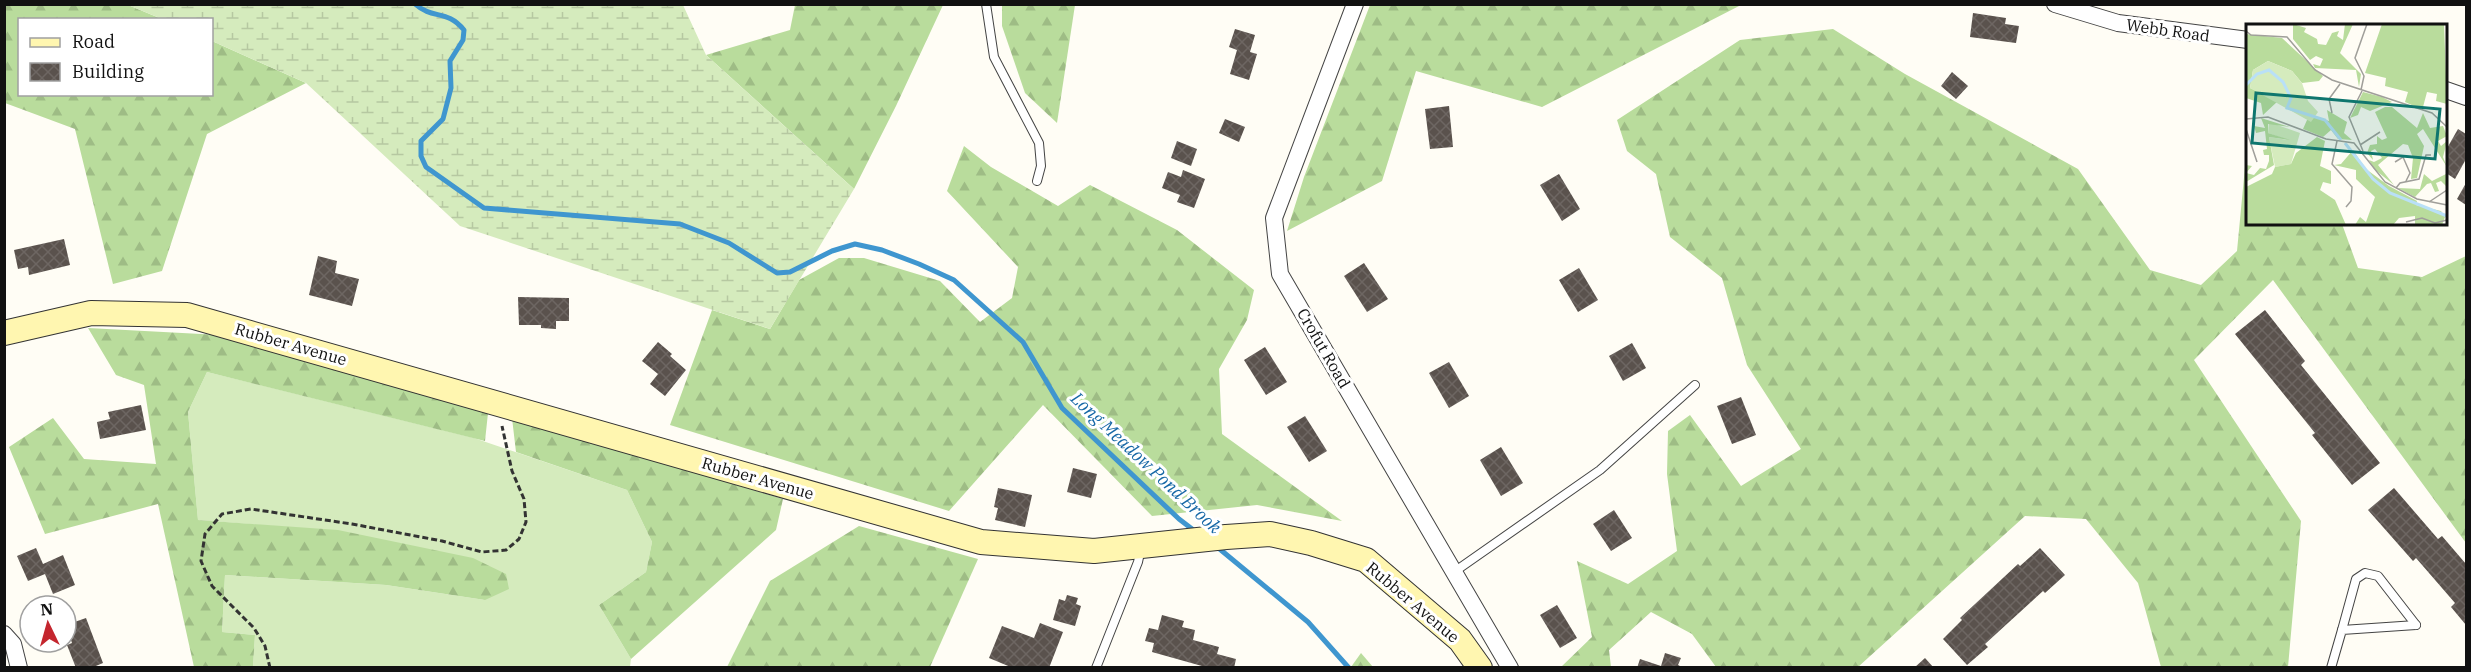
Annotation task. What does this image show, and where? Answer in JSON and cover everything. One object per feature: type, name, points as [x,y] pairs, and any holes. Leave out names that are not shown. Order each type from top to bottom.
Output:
[{"type":"street","name":"Crofut Road","points":[[1355,4],[1274,218],[1281,274],[1510,668]]},
{"type":"street","name":"Webb Road","points":[[2055,4],[2118,23],[2246,40]]},
{"type":"street","points":[[2447,91],[2466,97]]},
{"type":"street","name":"Rubber Avenue","points":[[4,333],[91,313],[187,315],[981,542],[1094,551],[1270,534],[1311,543],[1366,560],[1460,640],[1480,668]]},
{"type":"street","points":[[4,634],[13,644],[19,668]]},
{"type":"lane","points":[[986,4],[994,57],[1039,143],[1041,166],[1037,181]]},
{"type":"lane","points":[[1454,572],[1600,470],[1695,385]]},
{"type":"lane","points":[[1096,668],[1138,562],[1141,547]]},
{"type":"lane","points":[[2331,668],[2356,579],[2365,573],[2378,576],[2416,625],[2342,630]]},
{"type":"path","points":[[270,668],[265,646],[254,628],[212,586],[201,561],[205,534],[222,514],[251,509],[363,526],[442,541],[482,552],[506,550],[519,539],[526,522],[524,499],[512,471],[502,435],[503,405]]},
{"type":"green space","points":[[1370,4],[1741,5],[1542,107],[1416,71],[1382,181],[1287,231],[1304,177]]},
{"type":"green space","points":[[4,5],[128,5],[160,18],[18,18],[18,96],[213,96],[213,41],[306,83],[207,134],[162,271],[113,284],[75,129],[5,103]]},
{"type":"green space","points":[[128,5],[683,5],[706,55],[854,189],[770,329],[460,226],[306,83],[213,41],[213,18],[160,18]]},
{"type":"green space","points":[[795,5],[943,5],[854,189],[706,55],[790,30]]},
{"type":"green space","points":[[1002,5],[1075,5],[1057,123],[1025,93],[1002,26]]},
{"type":"green space","points":[[1833,29],[1905,74],[2078,169],[2150,270],[2201,285],[2237,251],[2246,156],[2246,225],[2342,225],[2358,268],[2422,277],[2466,256],[2466,543],[2273,280],[2194,360],[2301,521],[2288,667],[2161,667],[2138,583],[2086,519],[2025,516],[1858,667],[1716,667],[1692,634],[1651,612],[1609,650],[1611,667],[1561,667],[1592,637],[1577,561],[1628,584],[1677,551],[1667,474],[1668,431],[1690,415],[1741,486],[1801,449],[1747,365],[1722,278],[1670,237],[1656,174],[1627,151],[1617,120],[1740,40]]},
{"type":"green space","points":[[964,146],[991,167],[1058,206],[1090,185],[1177,230],[1254,290],[1247,320],[1219,369],[1222,434],[1342,521],[1257,505],[1152,516],[1043,405],[949,511],[670,425],[712,310],[770,329],[799,280],[839,258],[864,258],[940,281],[980,322],[1012,298],[1018,267],[947,191]]},
{"type":"green space","points":[[88,328],[220,335],[488,413],[485,441],[207,372],[188,412],[198,520],[338,530],[473,558],[506,574],[509,589],[485,600],[386,585],[225,575],[222,632],[255,635],[253,667],[194,667],[158,504],[45,534],[9,447],[53,418],[84,459],[156,464],[144,385],[116,375]]},
{"type":"green space","points":[[207,372],[474,438],[627,490],[652,542],[646,572],[599,605],[631,659],[630,667],[253,667],[255,635],[222,632],[225,575],[386,585],[485,600],[338,531],[198,520],[188,412]]},
{"type":"green space","points":[[512,418],[783,499],[776,530],[631,659],[599,605],[646,572],[652,542],[627,490],[516,452]]},
{"type":"green space","points":[[859,526],[978,559],[930,667],[727,667],[770,581]]},
{"type":"green space","points":[[1361,653],[1373,667],[1351,667]]},
{"type":"building","points":[[1973,13],[2006,18],[2005,24],[2019,26],[2016,43],[1970,37]]},
{"type":"building","points":[[1235,29],[1255,35],[1250,52],[1257,54],[1249,80],[1230,74],[1237,50],[1229,47]]},
{"type":"building","points":[[1952,72],[1968,86],[1956,99],[1941,86]]},
{"type":"building","points":[[1449,106],[1453,147],[1430,149],[1425,109]]},
{"type":"building","points":[[1225,119],[1245,127],[1239,142],[1219,133]]},
{"type":"building","points":[[2458,129],[2466,134],[2466,159],[2455,179],[2447,174],[2447,148]]},
{"type":"building","points":[[1177,141],[1197,149],[1191,166],[1171,158]]},
{"type":"building","points":[[1183,170],[1205,179],[1194,208],[1177,202],[1180,195],[1162,188],[1168,172],[1181,177]]},
{"type":"building","points":[[1559,174],[1580,209],[1562,221],[1540,185]]},
{"type":"building","points":[[2466,183],[2466,205],[2457,199]]},
{"type":"building","points":[[64,239],[70,265],[29,275],[28,267],[18,269],[14,250]]},
{"type":"building","points":[[318,256],[337,261],[335,273],[359,279],[352,306],[309,295]]},
{"type":"building","points":[[1364,263],[1388,299],[1367,312],[1344,276]]},
{"type":"building","points":[[1579,268],[1598,300],[1578,312],[1559,280]]},
{"type":"building","points":[[518,297],[569,298],[569,321],[556,321],[556,329],[541,328],[541,325],[519,325]]},
{"type":"building","points":[[2265,310],[2305,361],[2301,365],[2380,463],[2352,485],[2312,435],[2315,433],[2235,334]]},
{"type":"building","points":[[658,342],[686,370],[665,396],[650,384],[658,374],[642,361]]},
{"type":"building","points":[[1632,343],[1646,368],[1623,381],[1609,356]]},
{"type":"building","points":[[1265,347],[1287,382],[1266,395],[1244,360]]},
{"type":"building","points":[[1449,362],[1469,396],[1449,408],[1429,373]]},
{"type":"building","points":[[1741,397],[1756,435],[1732,444],[1717,406]]},
{"type":"building","points":[[141,405],[146,430],[100,439],[97,422],[110,419],[108,412]]},
{"type":"building","points":[[1305,416],[1327,451],[1309,462],[1287,427]]},
{"type":"building","points":[[1501,447],[1523,483],[1501,496],[1480,460]]},
{"type":"building","points":[[1073,468],[1097,474],[1091,498],[1067,492]]},
{"type":"building","points":[[998,488],[1032,495],[1025,527],[995,520],[998,508],[994,507]]},
{"type":"building","points":[[2394,488],[2438,539],[2442,536],[2466,564],[2466,625],[2451,607],[2455,603],[2416,558],[2413,561],[2368,510]]},
{"type":"building","points":[[1614,510],[1632,538],[1611,551],[1593,524]]},
{"type":"building","points":[[36,548],[43,564],[63,555],[75,585],[53,594],[45,574],[28,581],[17,556]]},
{"type":"building","points":[[2040,548],[2065,575],[2045,593],[2043,591],[1985,644],[1988,647],[1967,665],[1943,639],[1962,620],[1960,618],[2018,564],[2020,566]]},
{"type":"building","points":[[1067,595],[1078,598],[1076,604],[1081,606],[1075,626],[1053,620],[1059,599],[1065,601]]},
{"type":"building","points":[[1557,605],[1577,638],[1560,648],[1540,615]]},
{"type":"building","points":[[1162,615],[1184,621],[1182,627],[1195,630],[1193,640],[1219,647],[1217,654],[1236,659],[1234,668],[1209,668],[1152,652],[1154,643],[1145,641],[1149,628],[1158,630]]},
{"type":"building","points":[[86,618],[103,663],[91,668],[76,668],[71,654],[78,654],[78,621]]},
{"type":"building","points":[[1040,623],[1063,632],[1049,668],[1013,668],[989,658],[1002,626],[1034,638]]},
{"type":"building","points":[[1665,653],[1681,658],[1678,665],[1684,668],[1637,668],[1640,659],[1661,666]]},
{"type":"building","points":[[1925,658],[1934,668],[1914,668]]},
{"type":"waterway","name":"Long Meadow Pond Brook","points":[[415,4],[428,12],[452,19],[464,30],[463,40],[450,61],[451,88],[443,119],[421,141],[421,156],[426,167],[484,208],[680,224],[729,243],[777,273],[790,272],[832,251],[855,244],[882,250],[919,264],[954,280],[1023,342],[1062,408],[1179,519],[1196,532]]},
{"type":"waterway","name":"Long Meadow Pond Brook","points":[[1216,546],[1308,622],[1349,668]]}]
